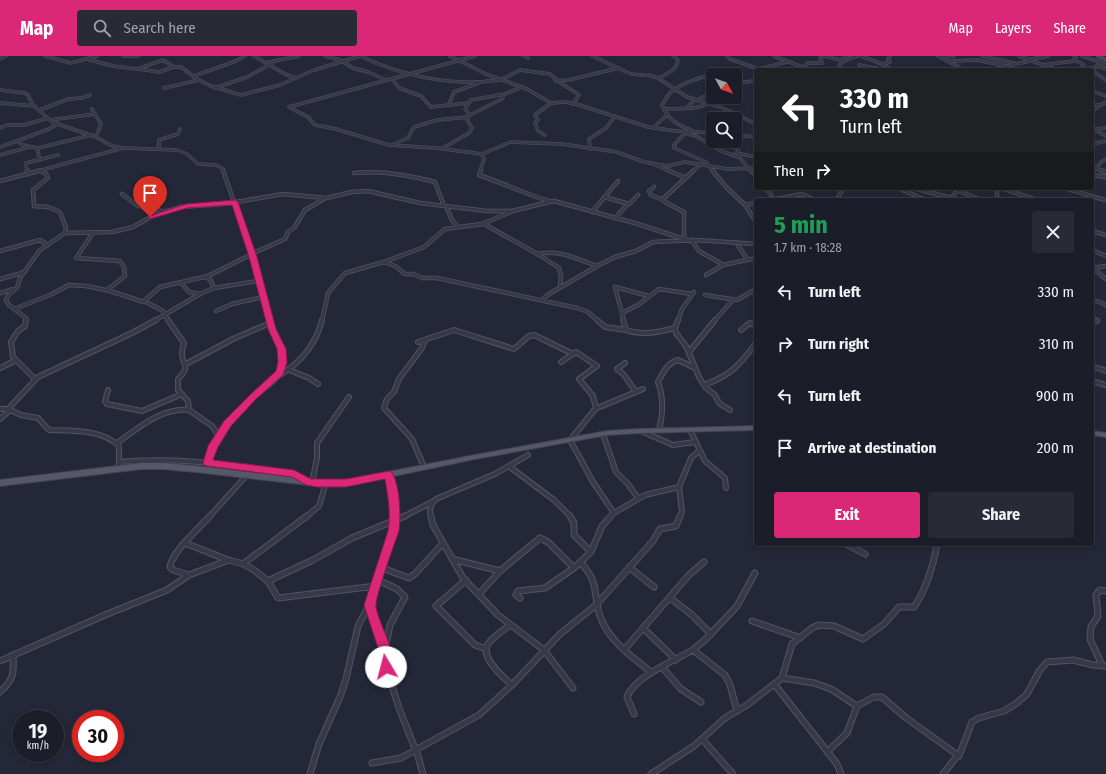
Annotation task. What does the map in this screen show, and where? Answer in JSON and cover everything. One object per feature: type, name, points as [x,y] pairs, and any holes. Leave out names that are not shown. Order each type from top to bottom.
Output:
[{"type":"main road","points":[[0,483],[117,469],[163,466],[311,483],[346,483],[603,434],[659,430],[754,428]]},
{"type":"main road","points":[[1094,434],[1106,435]]},
{"type":"street","points":[[0,60],[6,56]]},
{"type":"street","points":[[45,56],[70,63],[97,56]]},
{"type":"street","points":[[123,56],[129,58],[138,56]]},
{"type":"street","points":[[194,76],[236,61],[245,56]]},
{"type":"street","points":[[254,56],[270,63],[283,74],[297,78]]},
{"type":"street","points":[[278,56],[282,59]]},
{"type":"street","points":[[214,88],[247,76],[270,63],[299,56]]},
{"type":"street","points":[[325,56],[386,80]]},
{"type":"street","points":[[87,59],[112,66],[122,66],[158,72],[174,67],[181,67],[184,71],[214,88],[234,91],[241,95],[270,88],[314,70],[360,56],[407,75],[479,82],[500,80],[521,70],[550,74],[556,81],[571,88],[579,95],[572,104]]},
{"type":"street","points":[[451,56],[458,61],[500,80],[522,87],[542,96],[551,103]]},
{"type":"street","points":[[475,56],[289,107],[308,117],[315,125],[336,129],[391,145],[482,154],[514,142],[562,144],[622,153],[684,177]]},
{"type":"street","points":[[523,56],[528,58]]},
{"type":"street","points":[[592,56],[632,74],[644,74]]},
{"type":"street","points":[[658,78],[670,74],[677,66],[678,60],[673,56]]},
{"type":"street","points":[[727,56],[730,59],[755,68]]},
{"type":"street","points":[[774,56],[804,68]]},
{"type":"street","points":[[807,68],[807,63],[822,63],[820,58],[824,56],[844,61]]},
{"type":"street","points":[[840,60],[848,56]]},
{"type":"street","points":[[839,66],[844,61],[857,56]]},
{"type":"street","points":[[861,56],[882,64],[888,67],[887,68]]},
{"type":"street","points":[[882,64],[890,62],[888,59],[890,56]]},
{"type":"street","points":[[940,57],[954,56]]},
{"type":"street","points":[[982,56],[1017,63]]},
{"type":"street","points":[[1019,56],[1051,68]]},
{"type":"street","points":[[999,68],[1048,56]]},
{"type":"street","points":[[1074,56],[1076,58],[1074,61]]},
{"type":"street","points":[[1082,56],[1106,65]]},
{"type":"street","points":[[1089,56],[1101,58],[1097,66],[1092,68]]},
{"type":"street","points":[[940,57],[959,68]]},
{"type":"street","points":[[137,69],[162,59],[174,67]]},
{"type":"street","points":[[948,61],[977,60],[1006,66]]},
{"type":"street","points":[[1042,65],[1074,61],[1083,64],[1084,66],[1082,68]]},
{"type":"street","points":[[767,68],[788,62]]},
{"type":"street","points":[[859,65],[875,68]]},
{"type":"street","points":[[1097,66],[1106,69]]},
{"type":"street","points":[[556,81],[568,80],[619,68]]},
{"type":"street","points":[[1094,72],[1106,80]]},
{"type":"street","points":[[648,75],[658,78],[695,100],[706,103]]},
{"type":"street","points":[[697,132],[678,126],[669,119],[662,105],[670,93],[675,89],[706,76]]},
{"type":"street","points":[[392,79],[399,88],[422,97],[431,107],[468,103]]},
{"type":"street","points":[[164,88],[199,80]]},
{"type":"street","points":[[742,82],[754,81]]},
{"type":"street","points":[[449,104],[453,93],[479,82]]},
{"type":"street","points":[[441,149],[470,131],[472,127],[467,121],[469,116],[465,109],[468,103],[474,99],[501,95],[522,87]]},
{"type":"street","points":[[0,90],[15,90],[25,93],[35,106],[57,124],[96,136],[110,145],[123,148],[159,148],[180,150],[198,164],[219,166],[222,168],[235,202],[270,323],[282,349],[282,369],[278,376]]},
{"type":"street","points":[[1094,92],[1106,96]]},
{"type":"street","points":[[40,110],[68,99],[82,98],[90,95]]},
{"type":"street","points":[[391,145],[408,138],[414,127],[437,120],[469,116],[502,99],[503,97],[501,95]]},
{"type":"street","points":[[687,108],[695,100],[706,95]]},
{"type":"street","points":[[545,134],[538,131],[535,123],[538,120],[535,115],[551,103],[565,102],[654,127],[685,132],[706,133]]},
{"type":"street","points":[[0,103],[35,106]]},
{"type":"street","points":[[664,109],[702,108],[712,104],[754,123]]},
{"type":"street","points":[[1094,105],[1104,104]]},
{"type":"street","points":[[1094,110],[1104,104]]},
{"type":"street","points":[[92,109],[101,124],[96,136]]},
{"type":"street","points":[[0,128],[8,125],[28,124],[49,119],[94,114]]},
{"type":"street","points":[[654,127],[667,115]]},
{"type":"street","points":[[590,148],[589,139],[606,128],[615,116]]},
{"type":"street","points":[[6,154],[0,148],[17,142],[20,138],[49,130],[57,124]]},
{"type":"street","points":[[1094,129],[1106,128]]},
{"type":"street","points":[[159,148],[160,140],[178,134],[180,129]]},
{"type":"street","points":[[1094,130],[1106,136]]},
{"type":"street","points":[[685,132],[706,142]]},
{"type":"street","points":[[685,132],[674,145],[674,148],[704,161],[754,218]]},
{"type":"street","points":[[17,142],[22,145],[38,148],[92,135]]},
{"type":"street","points":[[742,135],[754,138]]},
{"type":"street","points":[[1094,144],[1106,141]]},
{"type":"street","points":[[0,155],[31,146]]},
{"type":"street","points":[[38,148],[40,160]]},
{"type":"street","points":[[1,180],[41,171],[123,148]]},
{"type":"street","points":[[718,148],[738,157]]},
{"type":"street","points":[[736,148],[738,157],[754,174]]},
{"type":"street","points":[[736,153],[754,158]]},
{"type":"street","points":[[482,154],[484,159],[479,175],[506,184],[528,195],[638,224],[685,240]]},
{"type":"street","points":[[29,174],[26,163],[58,155]]},
{"type":"street","points":[[1106,159],[1101,162],[1096,169],[1106,172]]},
{"type":"street","points":[[652,164],[668,166],[683,162],[728,169],[754,168]]},
{"type":"street","points":[[663,200],[664,197],[684,177],[700,165]]},
{"type":"street","points":[[41,171],[46,174],[48,178],[36,184],[33,189],[32,197],[34,206],[48,207],[60,212],[66,228],[65,233]]},
{"type":"street","points":[[354,174],[362,172],[407,175],[435,182],[445,206],[452,220],[457,226]]},
{"type":"street","points":[[1094,175],[1106,177]]},
{"type":"street","points":[[592,212],[618,181]]},
{"type":"street","points":[[654,187],[649,191],[651,196],[663,200],[684,212],[682,218],[685,240]]},
{"type":"street","points":[[902,190],[920,198]]},
{"type":"street","points":[[921,190],[951,198],[958,190],[976,198]]},
{"type":"street","points":[[1007,190],[1031,198]]},
{"type":"street","points":[[1073,190],[1081,192],[1087,196],[1106,200]]},
{"type":"street","points":[[144,302],[160,287],[204,277],[285,239],[288,232],[294,228],[305,210],[326,198],[352,192],[366,191],[389,197],[481,211],[512,211]]},
{"type":"street","points":[[122,194],[138,206],[151,207],[164,212]]},
{"type":"street","points":[[35,379],[16,360],[12,353],[11,342],[18,331],[25,326],[26,320],[24,316],[9,305],[6,300],[9,294],[17,288],[25,272],[40,250],[65,233],[112,232],[133,227],[150,217],[164,212],[196,205],[219,205],[283,194],[326,198]]},
{"type":"street","points":[[781,198],[802,194],[811,198]]},
{"type":"street","points":[[615,218],[638,195]]},
{"type":"street","points":[[604,197],[628,204]]},
{"type":"street","points":[[206,470],[207,463],[219,436],[228,424],[249,401],[278,376],[289,370],[301,359],[314,342],[320,327],[328,293],[348,271],[384,262],[424,247],[444,230],[457,226],[484,224],[512,211],[549,201]]},
{"type":"street","points":[[744,205],[754,203]]},
{"type":"street","points":[[484,224],[559,268],[561,276],[560,287]]},
{"type":"street","points":[[1094,232],[1106,235]]},
{"type":"street","points":[[93,233],[76,258],[120,261],[124,267],[125,276],[107,290]]},
{"type":"street","points":[[0,251],[41,240],[48,245]]},
{"type":"street","points":[[691,240],[692,244],[722,264]]},
{"type":"street","points":[[542,300],[560,287],[582,276],[596,266],[615,257],[636,251],[653,242],[691,240],[754,244]]},
{"type":"street","points":[[736,242],[749,259],[754,262]]},
{"type":"street","points":[[1094,251],[1106,256]]},
{"type":"street","points":[[537,254],[561,252],[596,266]]},
{"type":"street","points":[[706,275],[722,264],[754,258]]},
{"type":"street","points":[[384,262],[395,266],[405,274],[413,274],[423,278],[437,278],[584,310],[605,327],[642,334],[675,328]]},
{"type":"street","points":[[1094,268],[1106,266]]},
{"type":"street","points":[[1094,270],[1106,279]]},
{"type":"street","points":[[0,279],[25,272]]},
{"type":"street","points":[[204,277],[210,279],[214,288]]},
{"type":"street","points":[[0,419],[35,379],[134,332],[200,294],[214,288],[258,281]]},
{"type":"street","points":[[182,283],[183,287],[189,291],[200,294]]},
{"type":"street","points":[[14,309],[50,295],[69,285],[82,285],[107,290],[144,302],[165,313],[170,324],[184,343],[182,354],[186,364],[185,371],[178,380],[178,390],[189,402],[188,410]]},
{"type":"street","points":[[626,330],[615,287],[649,296]]},
{"type":"street","points":[[0,293],[17,288]]},
{"type":"street","points":[[622,313],[638,305],[661,288],[693,293],[682,309],[675,328],[676,333],[689,352],[704,384],[719,403],[730,410]]},
{"type":"street","points":[[705,295],[733,300],[740,299],[754,290]]},
{"type":"street","points":[[216,311],[232,304],[263,297]]},
{"type":"street","points":[[689,352],[716,318],[733,300]]},
{"type":"street","points":[[1094,300],[1106,305]]},
{"type":"street","points":[[186,364],[233,338],[270,323]]},
{"type":"street","points":[[740,330],[750,323],[754,324]]},
{"type":"street","points":[[418,342],[456,330],[514,349],[529,336],[534,335],[573,354]]},
{"type":"street","points":[[424,467],[412,439],[384,408],[387,399],[394,392],[398,381],[422,348],[425,340]]},
{"type":"street","points":[[704,384],[733,372],[754,346]]},
{"type":"street","points":[[561,362],[576,352],[597,366],[579,379],[597,404],[595,409],[570,440],[593,482],[614,513]]},
{"type":"street","points":[[0,368],[16,360]]},
{"type":"street","points":[[659,430],[662,391],[658,382],[665,368],[672,362],[678,360],[696,368]]},
{"type":"street","points":[[625,363],[617,369],[624,375],[636,392]]},
{"type":"street","points":[[1094,367],[1106,371]]},
{"type":"street","points":[[289,370],[309,378],[318,384]]},
{"type":"street","points":[[1094,382],[1106,385]]},
{"type":"street","points":[[595,409],[643,389]]},
{"type":"street","points":[[108,390],[105,401],[107,404],[142,411],[182,394]]},
{"type":"street","points":[[119,462],[151,459],[207,463],[294,474],[311,483],[317,458],[317,443],[349,397]]},
{"type":"street","points":[[0,409],[38,418],[49,430],[89,432],[113,440],[117,443],[120,450],[117,469]]},
{"type":"street","points":[[117,443],[168,412],[180,409],[188,410],[212,426],[219,436]]},
{"type":"street","points":[[690,430],[699,451],[707,462],[724,476],[727,483],[726,488]]},
{"type":"street","points":[[639,431],[673,445],[695,442]]},
{"type":"street","points":[[603,434],[616,472],[638,498]]},
{"type":"street","points":[[372,763],[401,758],[479,715],[512,685],[544,650],[573,622],[596,605],[652,541],[660,529],[663,527],[674,527],[678,523],[682,507],[679,487],[693,455],[699,451]]},
{"type":"street","points":[[268,581],[313,560],[352,538],[395,520],[510,467],[528,455]]},
{"type":"street","points":[[510,467],[557,502],[568,513],[574,520],[574,536],[591,552]]},
{"type":"street","points":[[310,774],[319,744],[340,697],[346,679],[358,626],[369,605],[376,586],[395,520],[395,504],[389,474]]},
{"type":"street","points":[[189,575],[173,570],[170,567],[176,553],[246,476]]},
{"type":"street","points":[[243,564],[315,510],[319,506],[326,483]]},
{"type":"street","points":[[520,598],[516,595],[518,591],[545,588],[574,568],[591,552],[602,526],[614,513],[638,498],[651,493],[679,487]]},
{"type":"street","points":[[434,501],[429,510],[433,525],[452,559],[466,580],[498,615],[544,650],[573,688]]},
{"type":"street","points":[[479,594],[500,571],[540,538],[548,542],[574,568]]},
{"type":"street","points":[[186,543],[243,564],[254,570],[268,581],[275,595],[279,598],[376,586]]},
{"type":"street","points":[[382,568],[409,578],[415,574],[443,543]]},
{"type":"street","points":[[850,546],[865,554]]},
{"type":"street","points":[[651,774],[702,740],[725,718],[775,685],[785,674],[791,646],[798,637],[814,626],[827,624],[838,627],[863,640],[884,624],[899,607],[914,607],[922,596],[933,568],[937,546]]},
{"type":"street","points":[[452,559],[500,571]]},
{"type":"street","points":[[0,660],[167,590],[189,575],[229,560]]},
{"type":"street","points":[[580,562],[588,569],[593,578],[596,594],[596,605],[609,633],[624,650],[651,672]]},
{"type":"street","points":[[624,650],[689,575],[704,562]]},
{"type":"street","points":[[629,567],[654,587]]},
{"type":"street","points":[[634,714],[627,698],[629,692],[651,672],[693,650],[711,634],[736,606],[755,573]]},
{"type":"street","points":[[378,580],[398,590],[404,594],[405,597],[390,625],[385,651],[386,667],[399,708],[416,751],[422,774]]},
{"type":"street","points":[[466,580],[436,606],[475,644],[486,649]]},
{"type":"street","points":[[1104,665],[1092,648],[1090,639],[1091,627],[1096,624],[1098,616],[1096,595],[1100,590],[1106,591]]},
{"type":"street","points":[[670,598],[694,617],[711,634]]},
{"type":"street","points":[[369,605],[385,651]]},
{"type":"street","points":[[752,621],[798,637]]},
{"type":"street","points":[[510,625],[488,644],[486,655],[495,669],[512,685]]},
{"type":"street","points":[[643,628],[676,660]]},
{"type":"street","points":[[693,650],[725,674],[730,685],[737,711]]},
{"type":"street","points":[[0,692],[11,683],[14,677],[13,655]]},
{"type":"street","points":[[943,774],[959,756],[972,722],[979,718],[1004,711],[1017,703],[1027,694],[1040,670],[1047,662],[1073,660],[1093,665],[1104,665]]},
{"type":"street","points":[[662,666],[681,689],[701,702]]},
{"type":"street","points":[[782,678],[814,683],[831,689],[857,706]]},
{"type":"street","points":[[775,685],[837,764],[841,774]]},
{"type":"street","points":[[827,752],[846,733],[857,706],[873,697],[882,696],[905,717],[959,756]]},
{"type":"street","points":[[702,740],[733,774]]},
{"type":"route","points":[[150,217],[186,206],[219,205],[235,202],[253,257],[258,281],[272,329],[282,349],[282,369],[280,373],[253,397],[228,424],[213,446],[207,463],[294,474],[309,482],[317,483],[346,483],[389,474],[390,486],[395,504],[395,520],[382,568],[369,605],[385,651],[386,667]]}]
